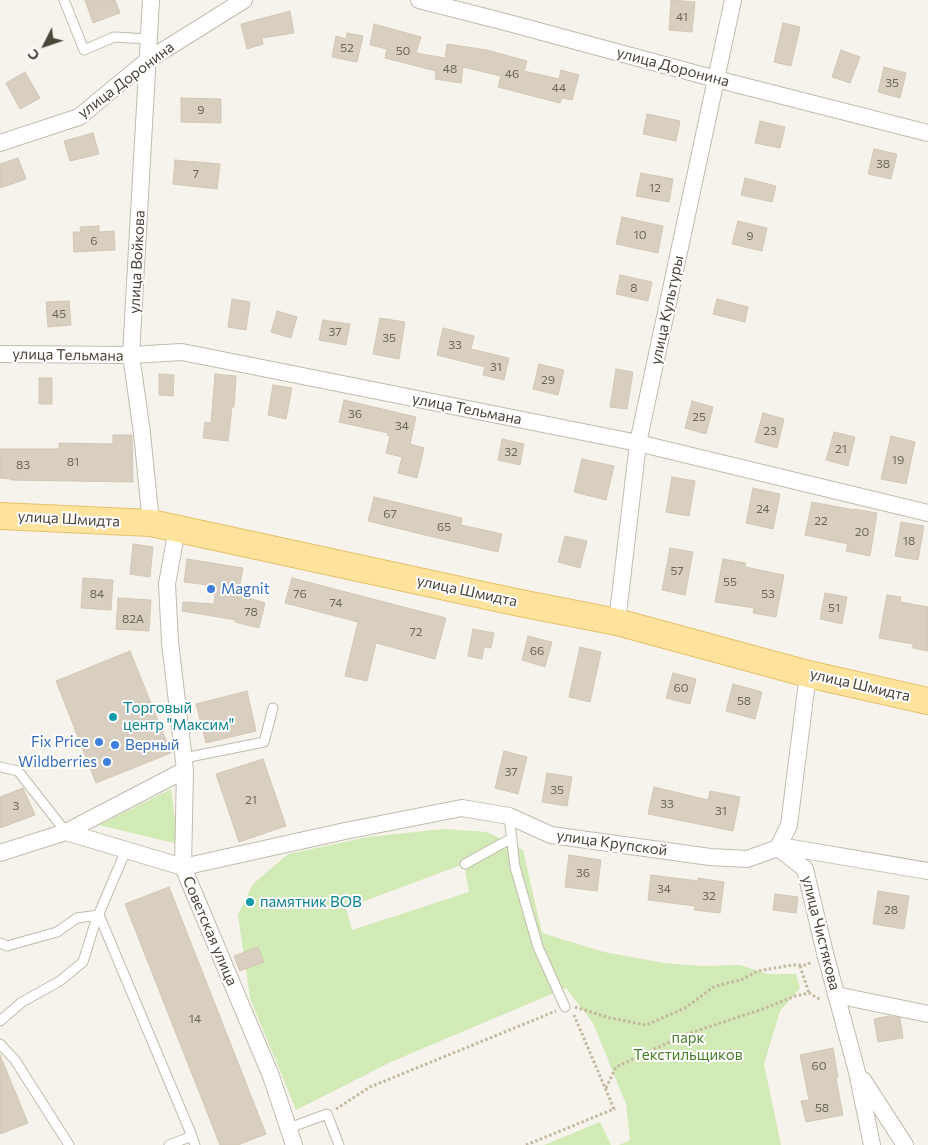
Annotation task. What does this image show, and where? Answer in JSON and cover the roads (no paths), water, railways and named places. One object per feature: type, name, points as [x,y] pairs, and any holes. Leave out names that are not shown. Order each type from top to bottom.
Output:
[{"type":"main road","name":"улица Шмидта","points":[[0,516],[151,523],[177,528],[515,602],[617,622],[808,674],[928,700]]},
{"type":"street","name":"улица Войкова","points":[[151,523],[142,433],[131,355],[152,0]]},
{"type":"street","name":"улица Доронина","points":[[0,143],[78,117],[148,60],[244,0]]},
{"type":"street","name":"улица Доронина","points":[[419,0],[509,22],[716,79],[928,134]]},
{"type":"street","name":"улица Культуры","points":[[617,622],[638,443],[734,0]]},
{"type":"street","name":"улица Тельмана","points":[[0,354],[131,355],[182,352],[638,443],[928,513]]},
{"type":"street","name":"Советская улица","points":[[177,528],[167,584],[170,642],[185,764],[183,867],[271,1076],[294,1145]]},
{"type":"street","points":[[778,848],[789,825],[808,674]]},
{"type":"street","points":[[0,853],[66,832],[185,764]]},
{"type":"street","name":"улица Крупской","points":[[183,867],[336,833],[462,808],[509,816],[551,834],[710,857],[746,858],[778,848],[792,848],[928,872]]},
{"type":"street","points":[[66,832],[183,867]]},
{"type":"street","name":"улица Чистякова","points":[[778,848],[805,869],[857,1072],[872,1145]]},
{"type":"street","points":[[836,995],[928,1014]]},
{"type":"street","points":[[857,1072],[905,1145]]},
{"type":"lane","points":[[64,0],[84,50],[114,37],[149,39]]},
{"type":"lane","points":[[185,764],[264,742],[273,708]]},
{"type":"lane","points":[[0,767],[18,772],[66,832]]},
{"type":"lane","points":[[509,816],[515,867],[538,947],[565,1007]]},
{"type":"lane","points":[[465,864],[512,838]]},
{"type":"lane","points":[[0,1021],[22,1002],[60,981],[83,962],[99,915],[126,850]]},
{"type":"lane","points":[[0,943],[7,946],[57,932],[77,918],[99,915]]},
{"type":"lane","points":[[99,915],[194,1141],[169,1145]]},
{"type":"lane","points":[[0,1044],[15,1060],[69,1145]]},
{"type":"lane","points":[[289,1128],[327,1114],[339,1145]]},
{"type":"place","name":"Magnit","points":[[211,589]]},
{"type":"place","name":"Торговый центр \"Максим\"","points":[[113,717]]},
{"type":"place","name":"Fix Price","points":[[99,742]]},
{"type":"place","name":"Верный","points":[[115,745]]},
{"type":"place","name":"Wildberries","points":[[107,762]]},
{"type":"place","name":"памятник ВОВ","points":[[250,902]]},
{"type":"park label","name":"парк Текстильщиков","points":[[688,1046]]}]
